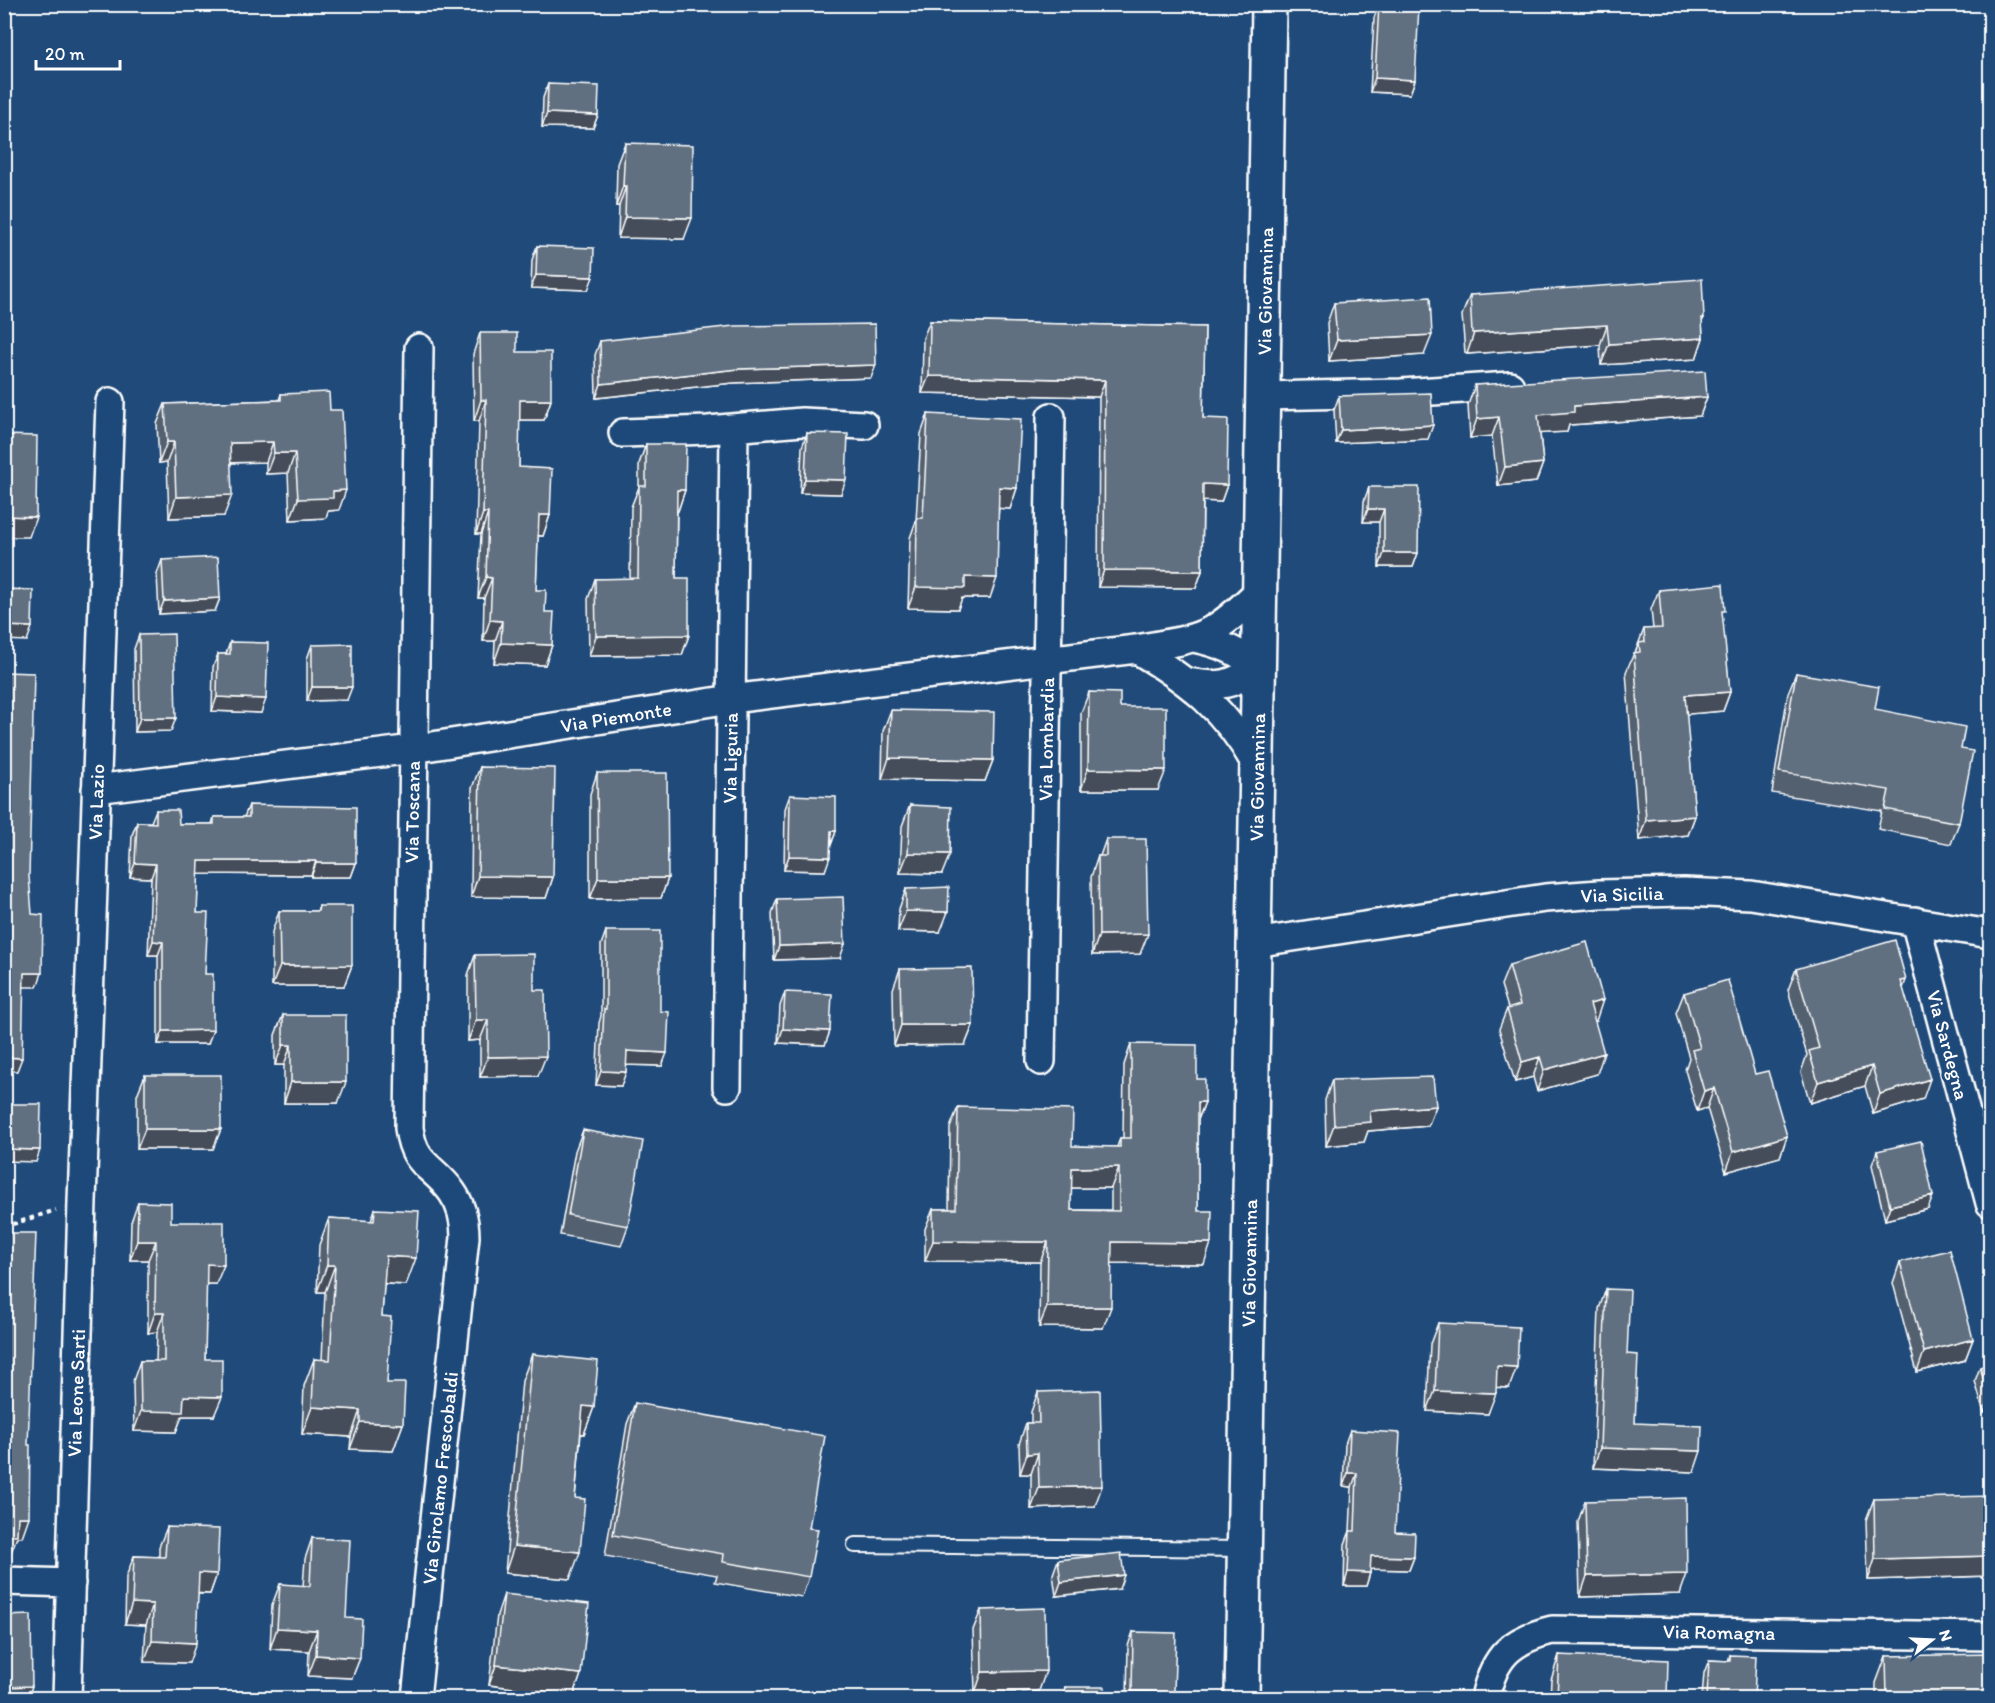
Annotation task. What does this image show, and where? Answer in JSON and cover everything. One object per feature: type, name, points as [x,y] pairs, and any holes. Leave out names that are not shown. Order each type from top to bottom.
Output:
[{"type":"street","name":"Via Giovannina","points":[[1242,1698],[1269,4]]},
{"type":"street","name":"Via Toscana","points":[[418,348],[409,1128],[413,1149],[419,1159],[452,1192],[462,1212],[465,1225],[464,1257]]},
{"type":"street","points":[[1263,396],[1401,393],[1540,384]]},
{"type":"street","name":"Via Lazio","points":[[82,1202],[110,402]]},
{"type":"street","name":"Via Lombardia","points":[[1041,1061],[1051,417]]},
{"type":"street","points":[[623,433],[734,428],[802,422],[864,425]]},
{"type":"street","name":"Via Liguria","points":[[727,1087],[734,428]]},
{"type":"street","name":"Via Piemonte","points":[[96,789],[413,749],[731,699],[1136,649],[1194,638],[1212,630],[1230,618],[1260,590]]},
{"type":"street","name":"Via Piemonte","points":[[1194,638],[1228,647],[1258,668]]},
{"type":"street","points":[[1136,649],[1188,682],[1229,723],[1245,743],[1257,766]]},
{"type":"street","points":[[1188,682],[1211,686],[1226,685],[1240,680],[1258,668]]},
{"type":"street","name":"Via Sicilia","points":[[1254,943],[1534,899],[1573,895],[1695,892],[1751,895],[1990,934]]},
{"type":"street","name":"Via Sardegna","points":[[1915,921],[1990,1203]]},
{"type":"street","name":"Via Leone Sarti","points":[[67,1698],[82,1202]]},
{"type":"street","name":"Via Girolamo Frescobaldi","points":[[416,1698],[464,1257]]},
{"type":"street","points":[[4,1581],[71,1583]]},
{"type":"street","name":"Via Romagna","points":[[1485,1698],[1491,1677],[1506,1651],[1527,1638],[1552,1630],[1990,1636]]},
{"type":"lane","points":[[855,1545],[1245,1549]]},
{"type":"path","points":[[4,1227],[82,1202]]},
{"type":"building","points":[[1379,4],[1419,6],[1415,80],[1375,78]]},
{"type":"building","points":[[548,84],[599,86],[598,115],[547,113]]},
{"type":"building","points":[[625,143],[693,145],[692,218],[625,217],[626,186],[623,186]]},
{"type":"building","points":[[537,246],[594,248],[593,277],[536,275]]},
{"type":"building","points":[[1702,279],[1703,338],[1609,344],[1607,325],[1472,333],[1470,295]]},
{"type":"building","points":[[1430,297],[1432,335],[1337,340],[1334,303]]},
{"type":"building","points":[[930,321],[1205,327],[1203,418],[1228,419],[1227,485],[1203,484],[1202,571],[1104,570],[1105,380],[929,376]]},
{"type":"building","points":[[875,324],[876,365],[738,369],[601,384],[600,341],[734,326]]},
{"type":"building","points":[[480,333],[517,333],[517,352],[551,352],[551,400],[520,400],[519,467],[552,469],[550,515],[539,515],[536,590],[546,590],[545,612],[554,612],[552,645],[501,643],[502,621],[490,620],[492,578],[486,577],[488,513],[483,513],[486,400],[481,400]]},
{"type":"building","points":[[1705,371],[1707,397],[1574,406],[1574,412],[1538,415],[1543,463],[1505,467],[1499,417],[1477,419],[1475,385]]},
{"type":"building","points":[[329,392],[330,410],[342,410],[346,490],[333,491],[333,498],[298,499],[295,453],[274,453],[273,442],[230,443],[232,495],[176,497],[174,442],[167,442],[165,404],[281,400],[281,394]]},
{"type":"building","points":[[1431,393],[1433,425],[1341,430],[1339,396]]},
{"type":"building","points":[[928,414],[1021,419],[1017,488],[999,487],[997,578],[965,577],[965,588],[916,587],[917,518],[923,518]]},
{"type":"building","points":[[807,433],[848,434],[846,480],[805,479]]},
{"type":"building","points":[[4,435],[37,436],[36,517],[4,516]]},
{"type":"building","points":[[646,444],[686,444],[685,490],[677,490],[676,578],[689,578],[689,635],[596,636],[595,579],[638,578],[639,486],[646,486]]},
{"type":"building","points":[[1369,487],[1419,487],[1418,553],[1384,553],[1384,509],[1368,509]]},
{"type":"building","points":[[218,557],[220,598],[164,601],[162,560]]},
{"type":"building","points":[[1723,584],[1725,611],[1722,611],[1730,692],[1685,695],[1695,816],[1646,820],[1634,653],[1640,652],[1639,643],[1645,642],[1644,629],[1662,628],[1659,590]]},
{"type":"building","points":[[4,589],[33,590],[32,627],[4,626]]},
{"type":"building","points":[[174,634],[176,718],[140,718],[139,635]]},
{"type":"building","points":[[230,642],[268,643],[266,699],[217,697],[218,654],[230,654]]},
{"type":"building","points":[[352,644],[352,687],[312,687],[312,645]]},
{"type":"building","points":[[4,672],[34,673],[29,876],[32,914],[43,915],[42,973],[24,973],[22,1058],[4,1057]]},
{"type":"building","points":[[1796,673],[1879,687],[1875,709],[1965,727],[1961,749],[1973,751],[1959,823],[1885,809],[1889,790],[1779,772]]},
{"type":"building","points":[[1089,692],[1120,693],[1120,707],[1166,707],[1166,770],[1088,769]]},
{"type":"building","points":[[891,710],[994,712],[993,760],[889,758]]},
{"type":"building","points":[[480,767],[555,768],[553,877],[478,876]]},
{"type":"building","points":[[597,773],[667,773],[668,878],[598,878]]},
{"type":"building","points":[[790,795],[836,797],[836,831],[831,831],[830,857],[789,856]]},
{"type":"building","points":[[249,805],[356,807],[356,863],[199,861],[197,913],[208,913],[205,974],[213,974],[213,1030],[163,1031],[163,942],[153,941],[156,864],[135,863],[137,822],[156,823],[156,810],[178,810],[179,824],[214,824],[214,817],[249,817]]},
{"type":"building","points":[[910,805],[951,807],[950,854],[908,853]]},
{"type":"building","points":[[1106,839],[1146,839],[1148,934],[1099,935],[1098,856],[1106,856]]},
{"type":"building","points":[[949,887],[948,912],[906,911],[906,889]]},
{"type":"building","points":[[843,897],[845,944],[779,946],[777,899]]},
{"type":"building","points":[[319,906],[352,906],[352,965],[280,966],[279,911],[318,911]]},
{"type":"building","points":[[606,931],[660,931],[660,1011],[669,1012],[667,1053],[627,1051],[626,1072],[601,1071],[604,1009],[606,1009]]},
{"type":"building","points":[[1895,940],[1906,980],[1901,981],[1930,1079],[1880,1094],[1872,1066],[1818,1082],[1809,1051],[1819,1048],[1796,969]]},
{"type":"building","points":[[1587,942],[1603,1000],[1590,1004],[1604,1053],[1544,1070],[1540,1057],[1522,1062],[1507,1009],[1520,1005],[1509,965]]},
{"type":"building","points":[[534,954],[534,990],[545,990],[546,1056],[488,1057],[488,1020],[476,1020],[475,955]]},
{"type":"building","points":[[972,968],[973,1025],[901,1025],[900,969]]},
{"type":"building","points":[[1728,980],[1755,1074],[1768,1071],[1787,1136],[1733,1152],[1714,1088],[1704,1091],[1692,1050],[1700,1048],[1684,993]]},
{"type":"building","points":[[785,992],[832,994],[830,1031],[783,1029]]},
{"type":"building","points":[[283,1015],[346,1015],[346,1082],[291,1082],[291,1045],[283,1045]]},
{"type":"building","points":[[1131,1044],[1197,1045],[1197,1079],[1205,1079],[1205,1102],[1198,1102],[1198,1211],[1212,1211],[1211,1243],[1112,1242],[1111,1307],[1047,1307],[1048,1242],[933,1241],[933,1209],[956,1209],[958,1107],[1073,1110],[1072,1146],[1120,1147],[1120,1138],[1131,1138]],"holes":[[[1119,1167],[1119,1211],[1071,1210],[1072,1168]]]},
{"type":"building","points":[[145,1075],[221,1075],[221,1129],[145,1129]]},
{"type":"building","points":[[1433,1077],[1436,1106],[1370,1111],[1371,1122],[1334,1125],[1332,1080]]},
{"type":"building","points":[[4,1104],[41,1104],[40,1150],[4,1149]]},
{"type":"building","points":[[583,1130],[643,1141],[628,1226],[568,1215]]},
{"type":"building","points":[[1921,1141],[1933,1196],[1890,1206],[1877,1151]]},
{"type":"building","points":[[138,1202],[171,1203],[171,1222],[224,1222],[224,1265],[207,1264],[205,1359],[222,1359],[222,1397],[184,1396],[183,1412],[141,1411],[140,1361],[164,1361],[164,1313],[155,1313],[156,1241],[137,1241]]},
{"type":"building","points":[[375,1209],[419,1211],[416,1258],[386,1256],[382,1316],[391,1317],[387,1383],[405,1383],[403,1424],[360,1422],[360,1410],[312,1407],[314,1359],[330,1360],[335,1265],[327,1265],[329,1218],[374,1221]]},
{"type":"building","points":[[4,1233],[36,1233],[28,1445],[30,1445],[29,1517],[18,1517],[17,1535],[4,1535]]},
{"type":"building","points":[[1950,1250],[1973,1339],[1924,1352],[1900,1262]]},
{"type":"building","points":[[1606,1289],[1630,1290],[1627,1354],[1638,1355],[1635,1423],[1702,1426],[1701,1451],[1600,1448]]},
{"type":"building","points":[[1438,1323],[1519,1327],[1517,1367],[1497,1366],[1496,1393],[1435,1391]]},
{"type":"building","points":[[532,1354],[598,1361],[594,1407],[583,1406],[575,1498],[585,1499],[580,1552],[514,1546]]},
{"type":"building","points":[[1990,1364],[1990,1398],[1989,1399],[1980,1367]]},
{"type":"building","points":[[1100,1390],[1102,1486],[1039,1488],[1038,1453],[1027,1454],[1026,1423],[1039,1423],[1038,1392]]},
{"type":"building","points":[[635,1403],[825,1436],[809,1528],[818,1529],[809,1577],[723,1562],[724,1554],[613,1535]]},
{"type":"building","points":[[1350,1430],[1400,1433],[1395,1532],[1415,1533],[1414,1557],[1371,1556],[1370,1573],[1348,1572],[1350,1531],[1355,1531],[1357,1473],[1348,1473]]},
{"type":"building","points":[[1990,1496],[1990,1556],[1875,1559],[1874,1499]]},
{"type":"building","points":[[1686,1498],[1687,1574],[1587,1576],[1585,1501]]},
{"type":"building","points":[[167,1527],[219,1529],[217,1574],[199,1573],[196,1643],[152,1641],[153,1604],[132,1603],[134,1556],[165,1557]]},
{"type":"building","points":[[312,1538],[350,1540],[346,1618],[362,1619],[360,1658],[316,1655],[317,1630],[277,1628],[280,1584],[310,1586]]},
{"type":"building","points":[[1121,1553],[1124,1575],[1061,1582],[1058,1560]]},
{"type":"building","points":[[504,1594],[589,1604],[581,1674],[496,1665]]},
{"type":"building","points":[[1045,1608],[1046,1671],[982,1672],[981,1610]]},
{"type":"building","points":[[31,1615],[32,1686],[4,1687],[4,1616]]},
{"type":"building","points":[[1133,1632],[1176,1633],[1174,1692],[1132,1691]]},
{"type":"building","points":[[1990,1654],[1990,1698],[1887,1698],[1886,1656]]},
{"type":"building","points":[[1559,1655],[1668,1660],[1667,1698],[1557,1698]]},
{"type":"building","points":[[1730,1655],[1756,1656],[1754,1698],[1707,1698],[1709,1660],[1730,1661]]},
{"type":"building","points":[[1065,1687],[1105,1687],[1105,1698],[1065,1698]]}]
